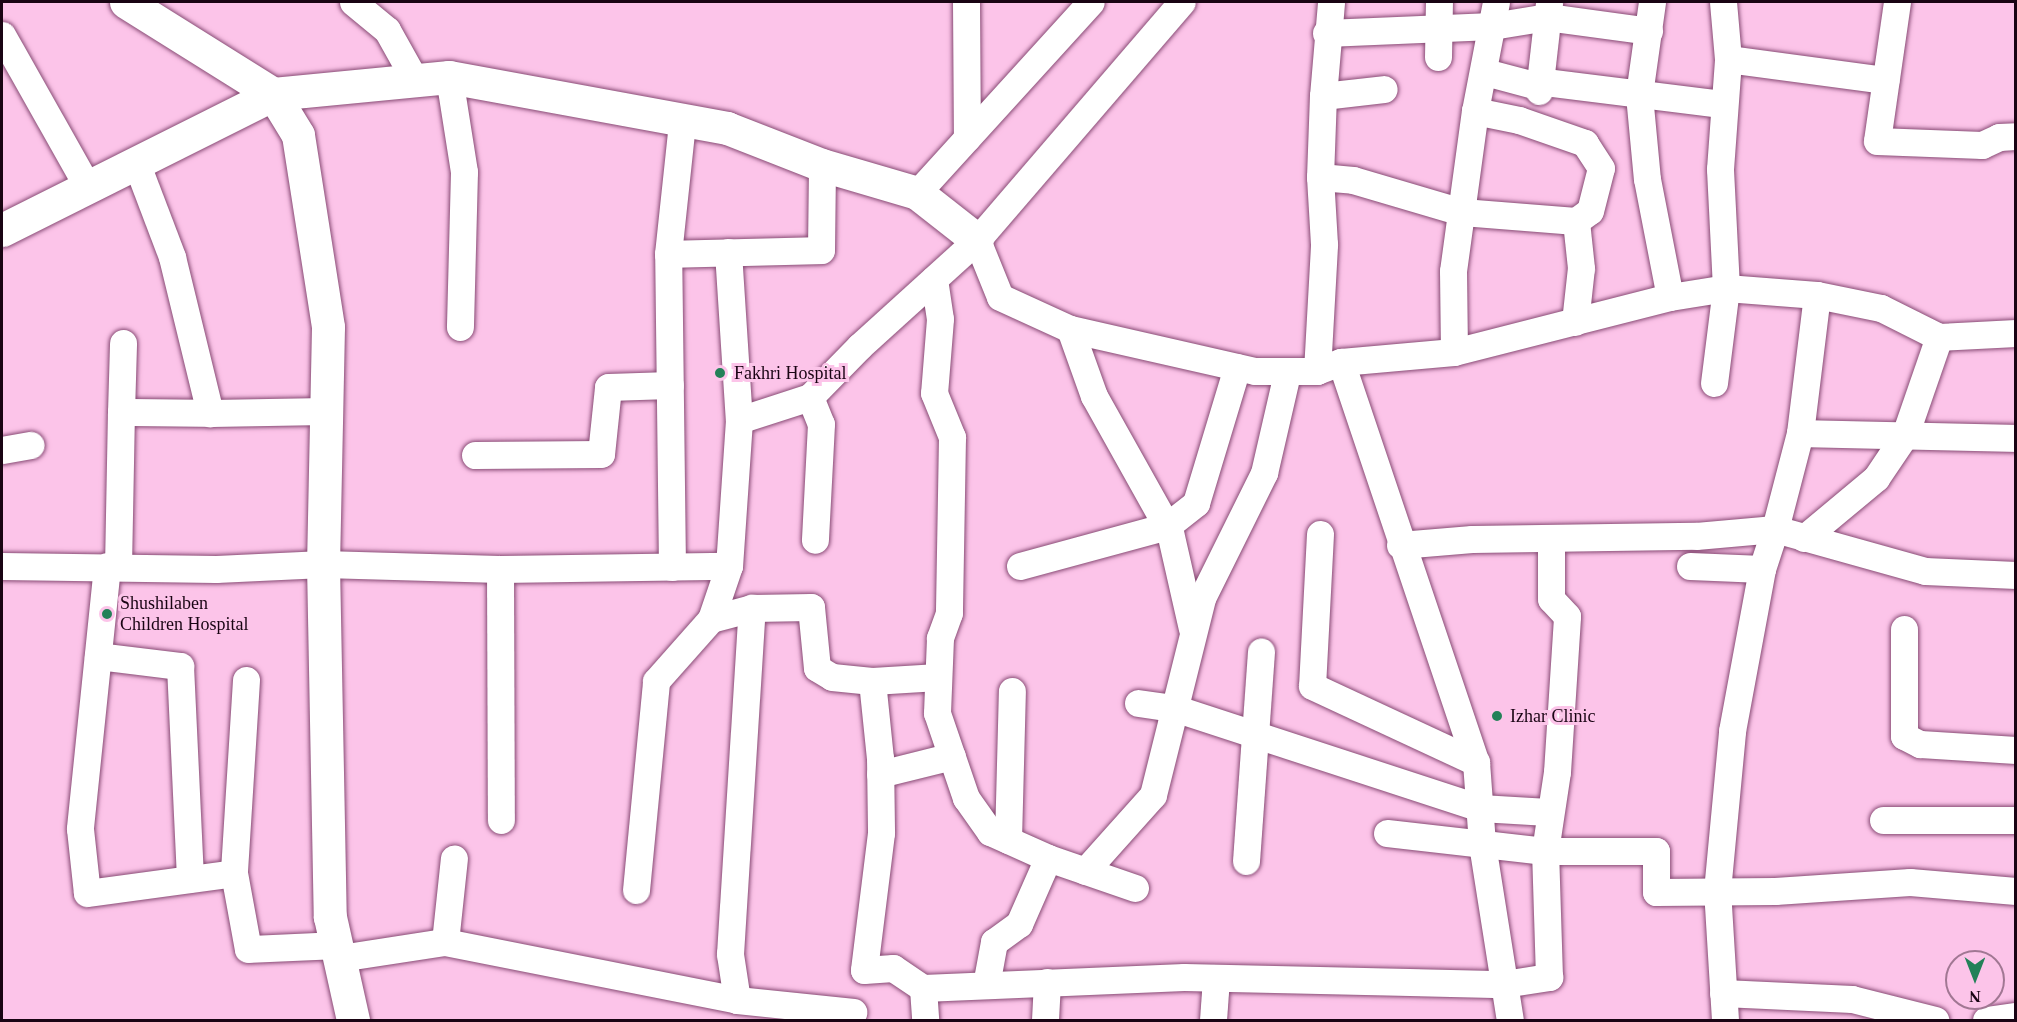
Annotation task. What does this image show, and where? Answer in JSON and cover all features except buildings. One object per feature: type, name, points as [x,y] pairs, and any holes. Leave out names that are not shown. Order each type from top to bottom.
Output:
[{"type":"main road","points":[[126,2],[273,94],[298,135],[328,327],[323,564],[330,917],[353,1020]]},
{"type":"main road","points":[[2,230],[273,94],[449,77],[682,122],[727,128],[822,165],[917,193],[977,240]]},
{"type":"street","points":[[353,2],[387,30],[415,80]]},
{"type":"street","points":[[966,2],[967,138]]},
{"type":"street","points":[[739,420],[810,397],[977,240],[1182,2]]},
{"type":"street","points":[[1331,2],[1326,33],[1320,177],[1329,367],[1400,545],[1476,762],[1482,844],[1510,1020]]},
{"type":"street","points":[[1438,57],[1439,2]]},
{"type":"street","points":[[1652,2],[1639,95],[1647,179],[1670,297]]},
{"type":"street","points":[[1714,383],[1726,288],[1720,169],[1722,104],[1728,59],[1723,2]]},
{"type":"street","points":[[1897,2],[1877,141],[1982,145],[1999,137],[2016,136]]},
{"type":"street","points":[[917,193],[1083,6]]},
{"type":"street","points":[[1326,33],[1438,28],[1494,14],[1548,9],[1649,31]]},
{"type":"street","points":[[1538,86],[1548,9]]},
{"type":"street","points":[[1454,352],[1453,271],[1475,111],[1485,72],[1494,14]]},
{"type":"street","points":[[2,35],[87,186]]},
{"type":"street","points":[[1728,59],[1886,80]]},
{"type":"street","points":[[1485,72],[1538,86],[1722,104]]},
{"type":"street","points":[[449,77],[464,172],[460,327]]},
{"type":"street","points":[[1323,96],[1384,89]]},
{"type":"street","points":[[1320,177],[1353,180],[1462,212],[1576,221],[1590,211],[1601,168],[1585,142],[1520,120],[1475,111]]},
{"type":"street","points":[[672,567],[668,254],[682,122]]},
{"type":"street","points":[[136,162],[172,257],[210,413]]},
{"type":"street","points":[[668,254],[821,250],[822,165]]},
{"type":"street","points":[[1575,322],[1581,268],[1576,221]]},
{"type":"street","points":[[977,240],[1000,297],[1070,329],[1237,367],[1287,374],[1454,352],[1670,297],[1726,288],[1817,295],[1881,308],[1939,337],[2016,333]]},
{"type":"street","points":[[636,890],[656,681],[711,619],[729,566],[739,420],[728,252]]},
{"type":"street","points":[[934,279],[940,319],[934,393],[952,437],[949,613],[940,638],[937,713],[966,798],[990,832],[1048,858],[1135,888]]},
{"type":"street","points":[[1725,1020],[1717,891],[1731,731],[1762,569],[1800,433],[1817,295]]},
{"type":"street","points":[[1070,329],[1094,396],[1167,526],[1193,634]]},
{"type":"street","points":[[1804,538],[1876,478],[1905,435],[1939,337]]},
{"type":"street","points":[[123,343],[112,566],[98,656],[80,829],[87,893],[234,873]]},
{"type":"street","points":[[1020,566],[1167,526],[1196,503],[1237,367]]},
{"type":"street","points":[[1085,871],[1153,795],[1202,598],[1264,473],[1287,374]]},
{"type":"street","points":[[475,455],[601,454],[608,387],[670,385]]},
{"type":"street","points":[[810,397],[820,424],[815,540]]},
{"type":"street","points":[[121,412],[326,411]]},
{"type":"street","points":[[1800,433],[2016,438]]},
{"type":"street","points":[[2,450],[32,445]]},
{"type":"street","points":[[1400,545],[1551,538],[1696,536],[1775,529],[1925,571],[2016,575]]},
{"type":"street","points":[[1320,534],[1312,686],[1476,762]]},
{"type":"street","points":[[872,681],[880,774],[881,833],[864,970],[893,968],[923,988],[1216,978],[1504,984],[1549,977],[1545,851],[1548,812],[1557,772],[1567,616],[1551,599],[1551,538]]},
{"type":"street","points":[[2,566],[216,569],[323,564],[500,569],[729,566]]},
{"type":"street","points":[[1690,566],[1762,569]]},
{"type":"street","points":[[500,569],[501,820]]},
{"type":"street","points":[[711,619],[752,608],[811,607],[817,668],[832,677],[872,681],[938,677]]},
{"type":"street","points":[[737,1000],[730,954],[752,608]]},
{"type":"street","points":[[1904,629],[1904,736],[1920,744],[2016,750]]},
{"type":"street","points":[[1246,861],[1252,733],[1261,652]]},
{"type":"street","points":[[98,656],[180,666],[190,879]]},
{"type":"street","points":[[246,680],[234,873],[248,949],[338,951],[445,942],[737,1000],[853,1012]]},
{"type":"street","points":[[1008,840],[1012,691]]},
{"type":"street","points":[[1138,703],[1174,708],[1480,808],[1548,812]]},
{"type":"street","points":[[880,774],[952,756]]},
{"type":"street","points":[[1883,820],[2016,820]]},
{"type":"street","points":[[1387,833],[1545,851],[1656,851],[1656,892],[1910,882],[2016,891]]},
{"type":"street","points":[[445,942],[454,858]]},
{"type":"street","points":[[986,985],[994,942],[1019,924],[1048,858]]},
{"type":"street","points":[[1213,1020],[1216,978]]},
{"type":"street","points":[[1045,1020],[1047,982]]},
{"type":"street","points":[[923,988],[925,1020]]},
{"type":"street","points":[[1723,993],[1852,999],[1935,1020]]},
{"type":"street","points":[[1986,1020],[2016,1016]]},
{"type":"place","name":"Fakhri Hospital","points":[[720,373]]},
{"type":"place","name":"Shushilaben Children Hospital","points":[[107,614]]},
{"type":"place","name":"Izhar Clinic","points":[[1497,716]]}]
